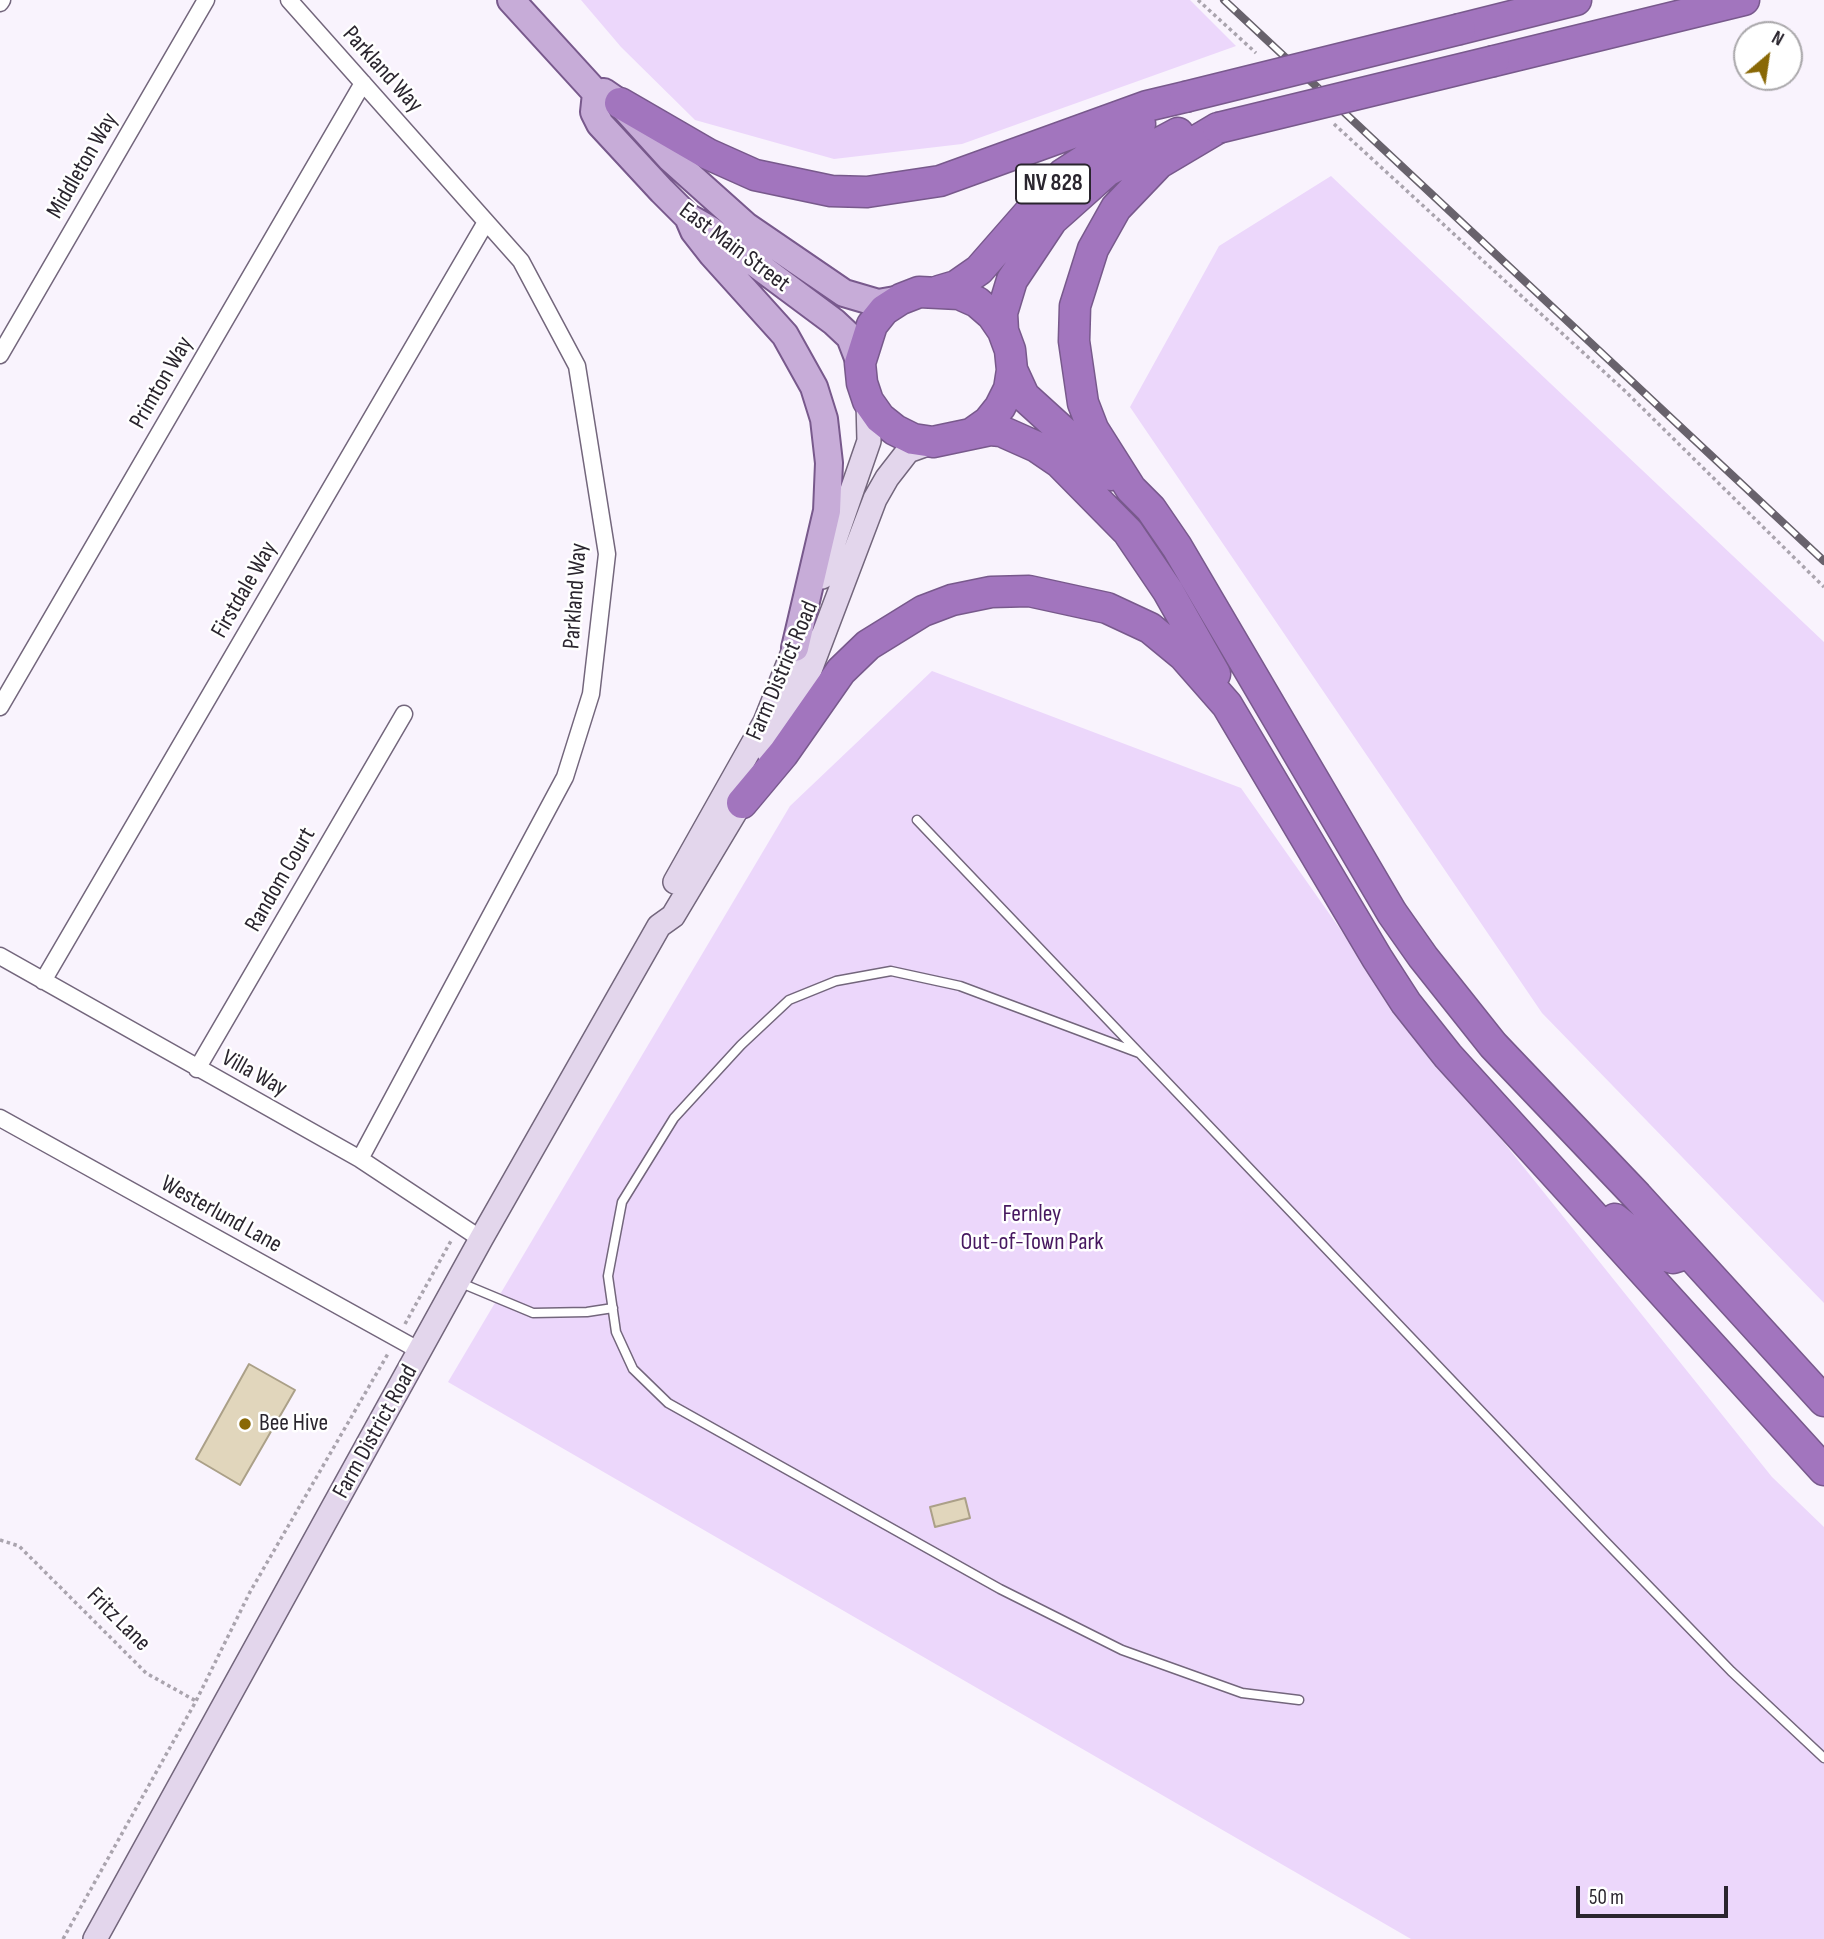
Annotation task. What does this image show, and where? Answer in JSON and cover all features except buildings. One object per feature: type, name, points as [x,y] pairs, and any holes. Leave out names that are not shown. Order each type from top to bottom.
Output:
[{"type":"highway","points":[[608,98],[708,154],[755,175],[831,191],[867,192],[940,181],[1147,106],[1576,0]]},
{"type":"highway","points":[[1003,331],[1004,300],[1022,261],[1052,220],[1082,190],[1154,143],[1177,133],[1218,128],[1745,0]]},
{"type":"highway","name":"NV 828","points":[[939,290],[956,286],[979,270],[1041,195],[1076,164],[1185,97]]},
{"type":"highway","points":[[1131,489],[1093,429],[1083,403],[1074,341],[1075,306],[1083,274],[1103,229],[1132,189],[1159,163],[1218,128]]},
{"type":"highway","points":[[971,434],[988,422],[1009,389],[1012,370],[1010,350],[1003,331],[992,315],[977,302],[959,294],[939,290],[919,292],[901,299],[884,310],[872,325],[860,363],[862,383],[880,418],[913,439],[933,442],[1001,430],[1026,441],[1059,463],[1109,509],[1128,532],[1168,591],[1214,670],[1227,705]]},
{"type":"highway","points":[[1012,370],[1024,397],[1151,509],[1177,547],[1392,913],[1423,957],[1493,1045],[1824,1401]]},
{"type":"highway","points":[[742,803],[783,754],[841,671],[867,645],[896,626],[952,600],[991,592],[1030,591],[1107,608],[1150,628],[1184,656],[1227,705],[1406,1003],[1515,1132],[1824,1470]]},
{"type":"highway","points":[[1515,1132],[1659,1255],[1673,1258],[1689,1254]]},
{"type":"main road","name":"East Main Street","points":[[511,0],[608,98],[709,194],[793,261],[864,301],[878,303],[901,299]]},
{"type":"main road","name":"East Main Street","points":[[608,98],[594,112],[600,124],[688,217],[709,229],[834,322],[850,337],[860,363]]},
{"type":"main road","points":[[688,217],[694,231],[712,254],[785,335],[814,387],[824,419],[829,463],[827,511],[795,648]]},
{"type":"main road","name":"Farm District Road","points":[[659,926],[660,909],[765,722],[795,648],[869,441],[869,401]]},
{"type":"main road","name":"Farm District Road","points":[[95,1939],[221,1715],[481,1239],[659,926],[673,916],[742,803],[807,678],[871,511],[887,478],[908,451],[933,442]]},
{"type":"street","name":"Middleton Way","points":[[0,355],[206,0]]},
{"type":"street","name":"Parkland Way","points":[[289,0],[521,261],[577,366],[607,554],[591,694],[565,777],[360,1159]]},
{"type":"street","name":"Primton Way","points":[[0,707],[363,83]]},
{"type":"street","name":"Firstdale Way","points":[[43,981],[486,222]]},
{"type":"street","name":"Random Court","points":[[197,1069],[404,714]]},
{"type":"street","name":"Villa Way","points":[[0,956],[360,1159],[481,1239]]},
{"type":"street","name":"Westerlund Lane","points":[[0,1118],[420,1352]]},
{"type":"lane","points":[[917,820],[1685,1624],[1824,1758]]},
{"type":"lane","points":[[1139,1053],[960,986],[891,971],[836,981],[789,1000],[741,1045],[674,1118],[622,1202],[608,1276],[617,1332],[633,1369],[668,1403],[1000,1589],[1122,1650],[1242,1693],[1299,1700]]},
{"type":"lane","points":[[458,1282],[533,1313],[587,1312],[613,1308]]},
{"type":"path","points":[[1198,0],[1261,57]]},
{"type":"path","points":[[1332,122],[1625,391],[1824,587]]},
{"type":"path","points":[[63,1939],[196,1701],[250,1592],[460,1225]]},
{"type":"path","name":"Fritz Lane","points":[[0,1540],[19,1546],[146,1673],[221,1715]]},
{"type":"green space","points":[[581,0],[1190,0],[1236,46],[962,144],[834,159],[695,120],[621,47]]},
{"type":"green space","points":[[1331,176],[1824,642],[1824,1303],[1542,1013],[1130,407],[1219,246]]},
{"type":"green space","name":"Fernley Out-of-Town Park","points":[[932,671],[1241,788],[1392,1003],[1772,1477],[1824,1527],[1824,1939],[1411,1939],[448,1382],[790,806]]},
{"type":"railway","points":[[1224,0],[1824,561]]},
{"type":"place","name":"Bee Hive","points":[[245,1424]]}]
